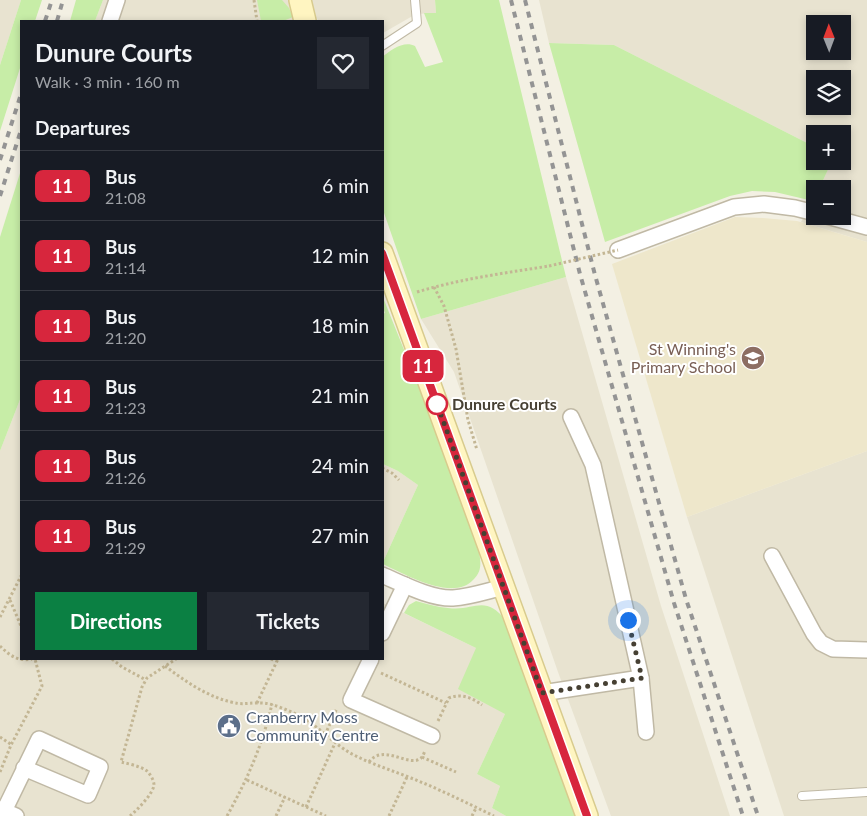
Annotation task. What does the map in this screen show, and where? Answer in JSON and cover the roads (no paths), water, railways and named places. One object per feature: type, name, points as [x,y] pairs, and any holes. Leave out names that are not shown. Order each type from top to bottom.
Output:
[{"type":"street","points":[[110,20],[117,0]]},
{"type":"street","points":[[300,0],[305,20]]},
{"type":"street","points":[[618,250],[734,207],[764,204],[806,211]]},
{"type":"street","points":[[851,223],[867,227]]},
{"type":"street","points":[[384,258],[587,816]]},
{"type":"street","points":[[571,417],[593,466],[642,678],[646,732]]},
{"type":"street","points":[[772,556],[820,643],[833,649],[867,650]]},
{"type":"street","points":[[384,576],[435,596],[453,598],[504,587]]},
{"type":"street","points":[[384,629],[405,585]]},
{"type":"street","points":[[369,662],[351,700],[432,736]]},
{"type":"street","points":[[542,693],[642,678]]},
{"type":"street","points":[[7,812],[24,768],[39,739],[100,767],[88,795],[24,768]]},
{"type":"lane","points":[[384,45],[417,23],[415,0]]},
{"type":"lane","points":[[802,796],[867,792]]},
{"type":"railway","points":[[45,20],[52,0]]},
{"type":"railway","points":[[57,20],[63,0]]},
{"type":"railway","points":[[511,0],[580,274],[674,603],[743,816]]},
{"type":"railway","points":[[525,0],[595,275],[686,599],[758,816]]},
{"type":"railway","points":[[0,160],[20,97]]},
{"type":"railway","points":[[0,196],[20,133]]},
{"type":"place","name":"St Winning's Primary School","points":[[753,358]]},
{"type":"place","name":"Dunure Courts","points":[[437,404]]},
{"type":"place","name":"Cranberry Moss Community Centre","points":[[229,726]]}]
